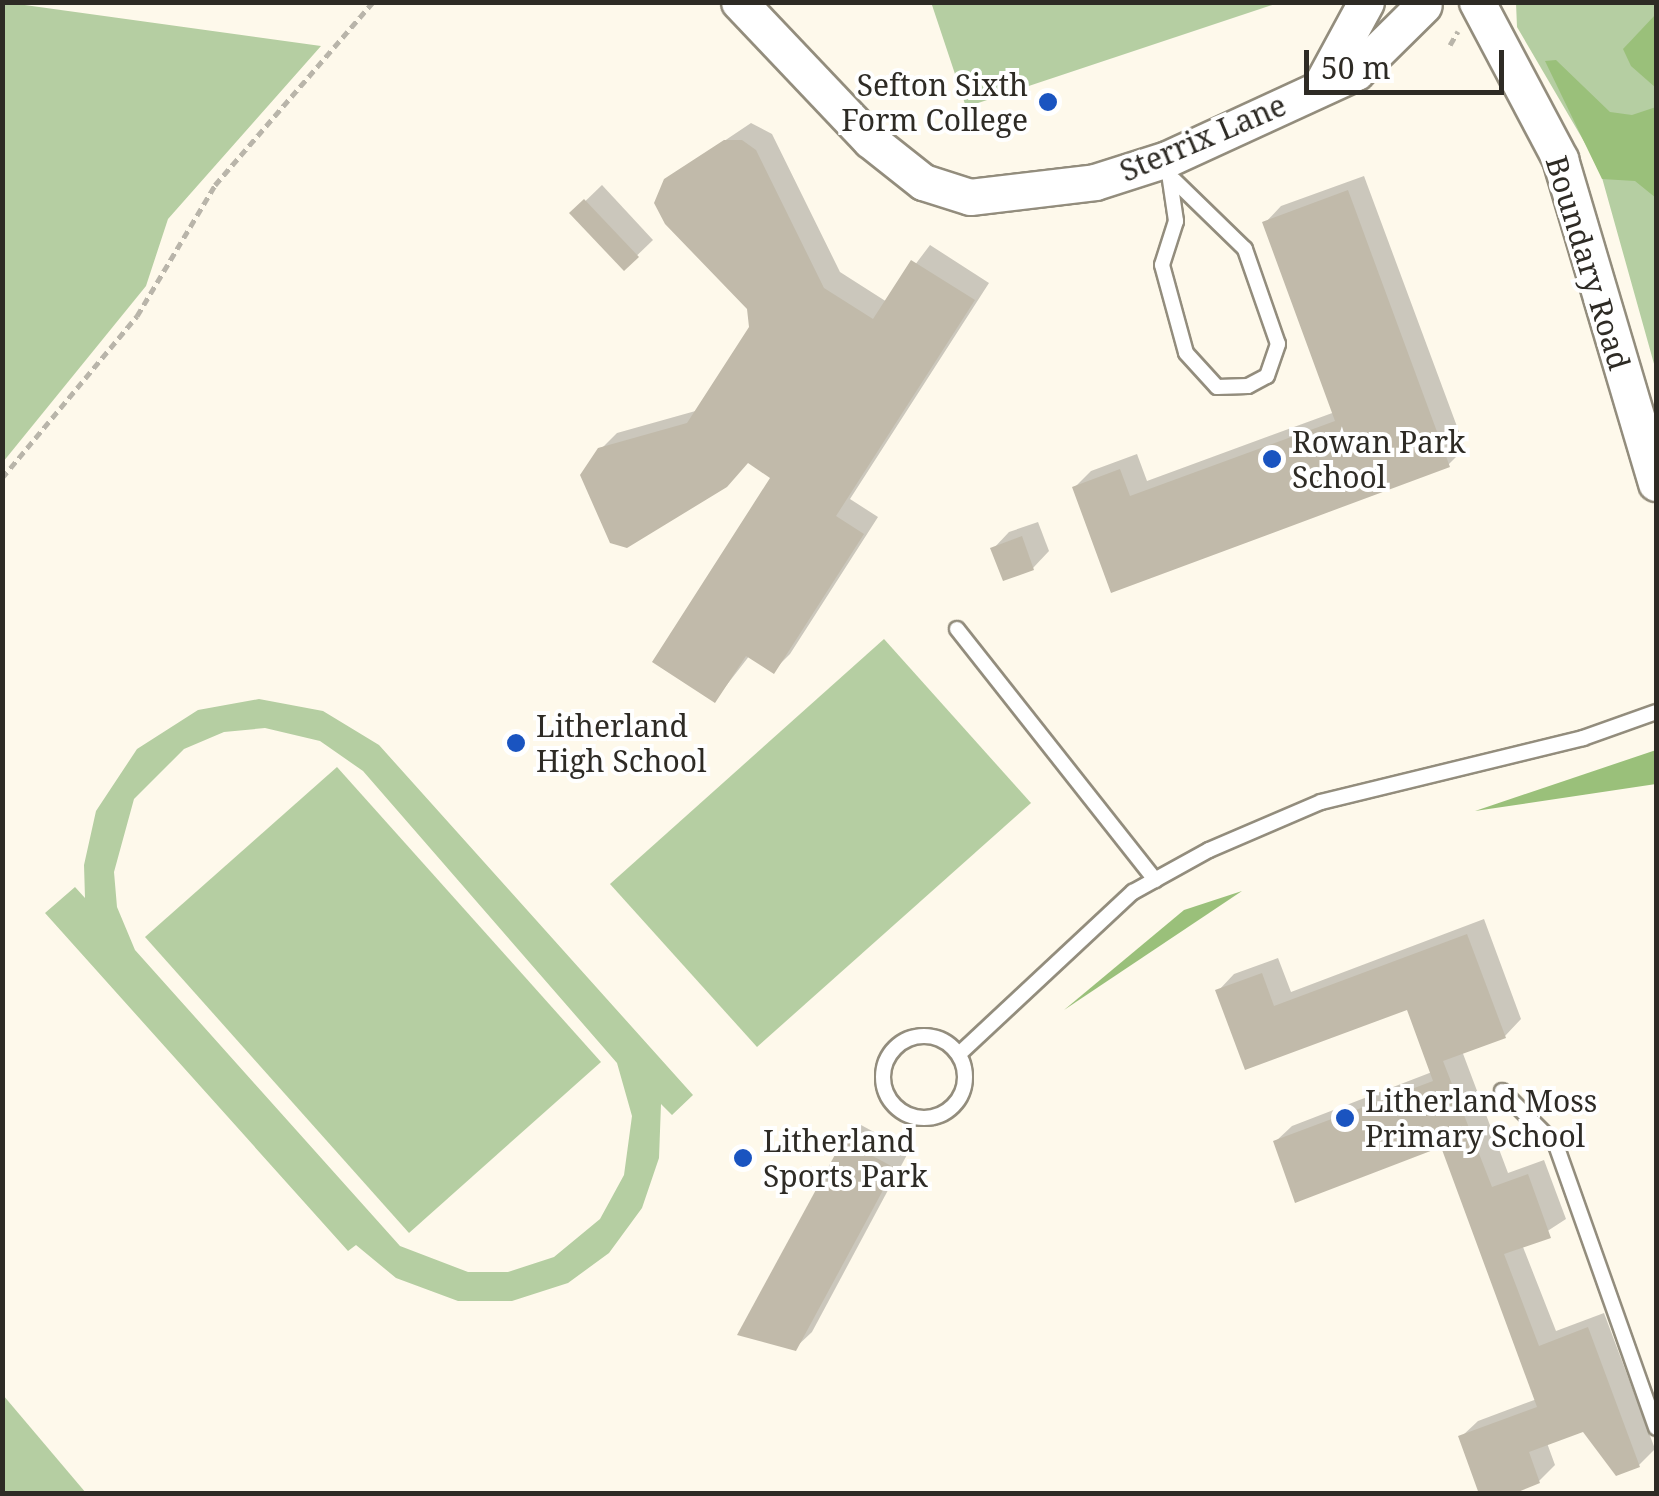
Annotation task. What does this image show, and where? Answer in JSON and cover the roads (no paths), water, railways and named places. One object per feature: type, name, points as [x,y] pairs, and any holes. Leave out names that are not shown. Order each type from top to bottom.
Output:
[{"type":"street","name":"Sterrix Lane","points":[[738,2],[870,140],[923,182],[970,198],[1032,194],[1170,170],[1321,85],[1356,72],[1422,4]]},
{"type":"street","name":"Sterrix Lane","points":[[1321,85],[1355,34],[1366,2]]},
{"type":"street","name":"Boundary Road","points":[[1477,2],[1498,53],[1560,160],[1656,483]]},
{"type":"street","name":"Boundary Road","points":[[1422,4],[1498,53]]},
{"type":"lane","points":[[1170,170],[1191,202],[1228,228],[1251,265],[1278,344],[1267,376],[1248,386],[1216,387],[1186,353],[1162,264],[1176,221],[1170,170]]},
{"type":"lane","points":[[957,629],[1155,880]]},
{"type":"lane","points":[[959,1054],[1134,892],[1155,880],[1321,802],[1584,738],[1656,712]]},
{"type":"lane","points":[[937,1037],[959,1054],[966,1079],[946,1112],[908,1115],[888,1097],[883,1070],[897,1045],[937,1037]]},
{"type":"lane","points":[[1502,1091],[1556,1144],[1656,1428]]},
{"type":"place","name":"Sefton Sixth Form College","points":[[1048,102]]},
{"type":"place","name":"Rowan Park School","points":[[1272,459]]},
{"type":"place","name":"Litherland High School","points":[[516,743]]},
{"type":"place","name":"Litherland Moss Primary School","points":[[1345,1118]]},
{"type":"place","name":"Litherland Sports Park","points":[[743,1158]]}]
